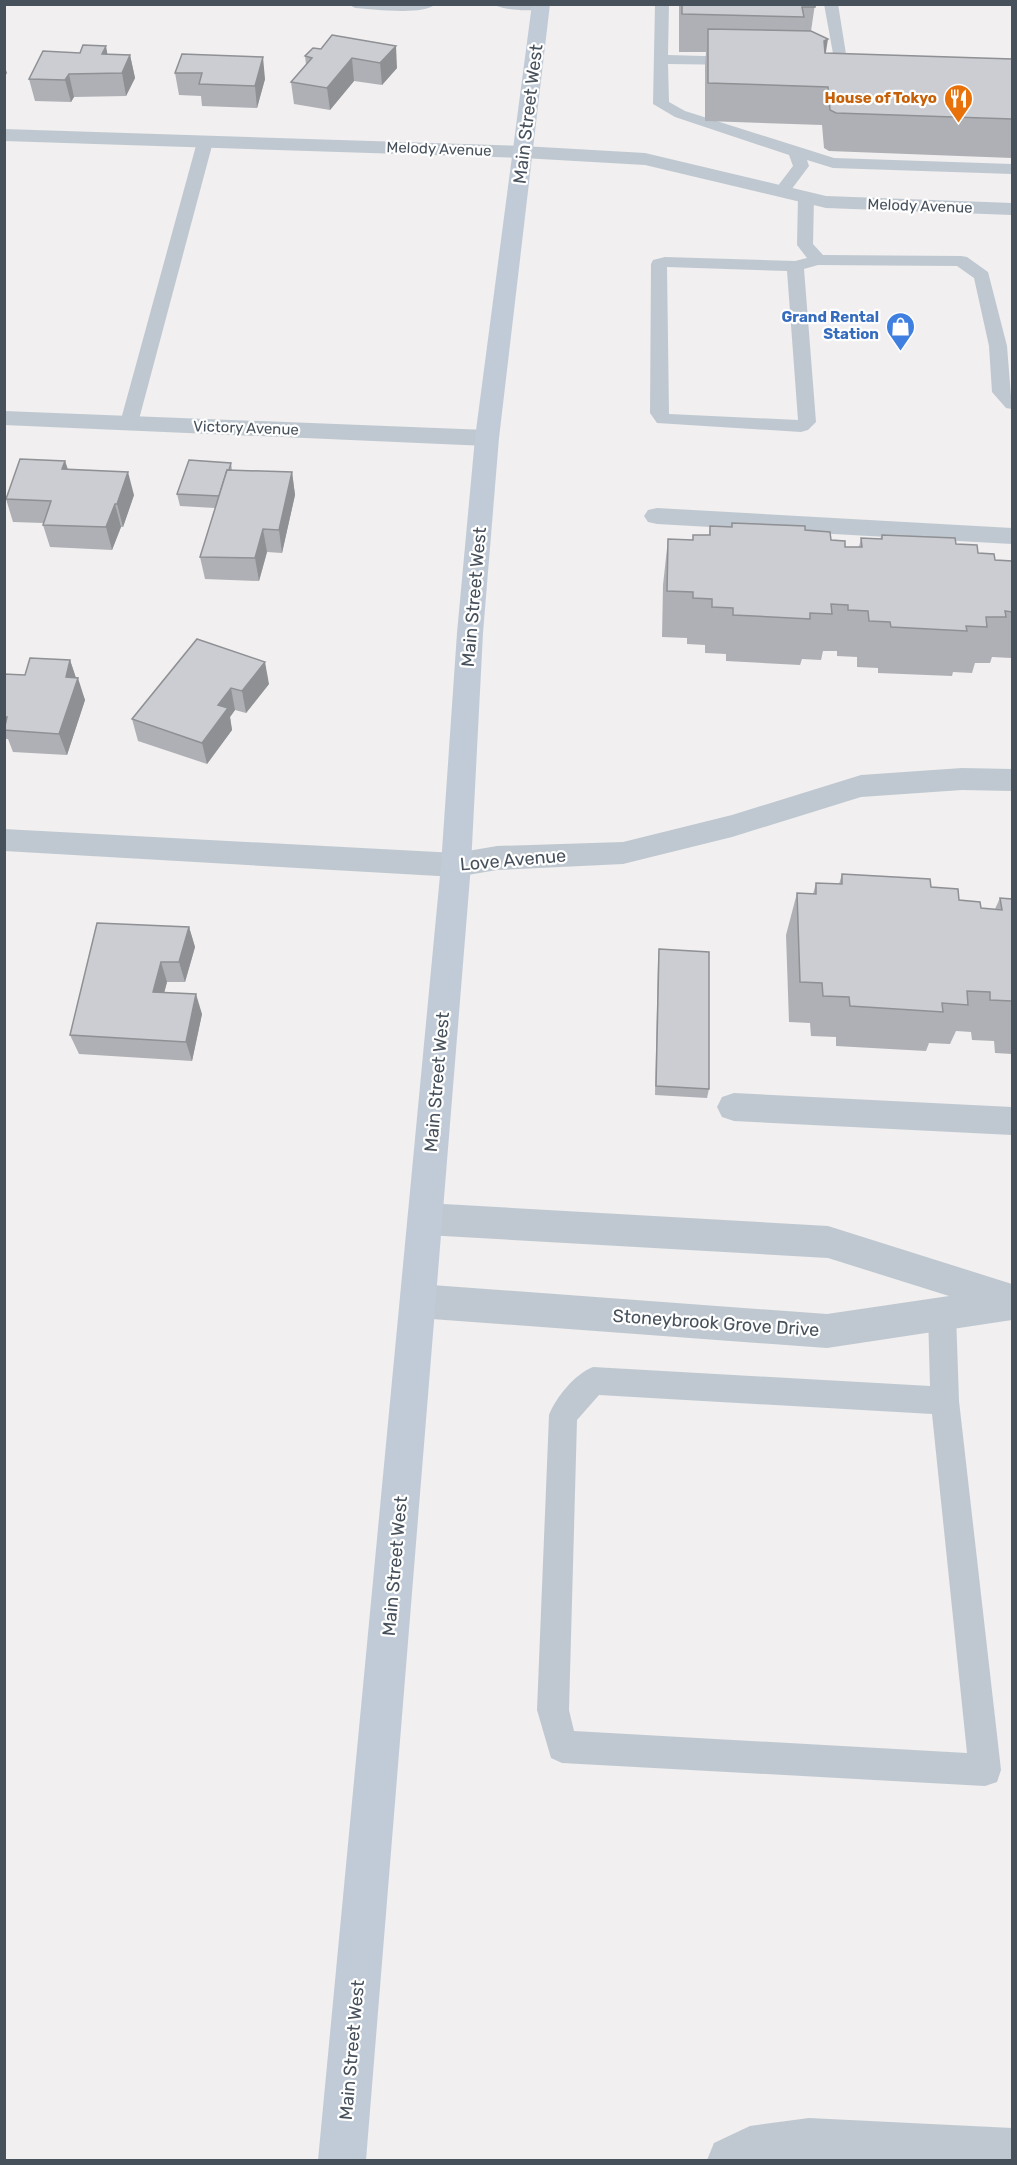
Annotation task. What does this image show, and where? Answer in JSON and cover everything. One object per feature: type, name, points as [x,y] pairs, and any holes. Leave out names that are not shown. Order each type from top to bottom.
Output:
[{"type":"main road","name":"Main Street West","points":[[342,2160],[456,865],[470,633],[487,438],[541,5]]},
{"type":"street","name":"Melody Avenue","points":[[4,135],[523,152],[645,159],[826,202],[1012,209]]},
{"type":"street","name":"Victory Avenue","points":[[4,418],[487,438]]},
{"type":"street","points":[[657,516],[1012,536]]},
{"type":"street","name":"Love Avenue","points":[[4,840],[456,865],[497,858],[622,853],[732,826],[861,786],[962,779],[1012,780]]},
{"type":"street","points":[[734,1107],[1012,1121]]},
{"type":"street","name":"Stoneybrook Grove Drive","points":[[426,1219],[828,1242],[1012,1302]]},
{"type":"street","name":"Stoneybrook Grove Drive","points":[[418,1301],[827,1331],[1012,1302]]},
{"type":"street","points":[[731,2160],[750,2150],[808,2142],[1012,2152]]},
{"type":"lane","points":[[355,4],[408,6],[429,4]]},
{"type":"lane","points":[[501,4],[541,5]]},
{"type":"lane","points":[[662,4],[660,10],[661,104],[680,114],[833,163],[1012,169]]},
{"type":"lane","points":[[831,4],[839,56],[849,63]]},
{"type":"lane","points":[[660,58],[755,61]]},
{"type":"lane","points":[[826,63],[849,63],[881,69]]},
{"type":"lane","points":[[129,423],[205,142]]},
{"type":"lane","points":[[782,191],[801,166],[796,152]]},
{"type":"lane","points":[[806,197],[805,245],[818,260]]},
{"type":"lane","points":[[795,266],[807,422],[801,426],[675,422],[664,419],[659,413],[659,264],[665,262],[795,266],[818,260],[961,261],[982,276],[998,346],[1001,392],[1012,405]]},
{"type":"lane","points":[[942,1314],[945,1401],[985,1770],[562,1747],[552,1710],[563,1415],[594,1381],[945,1401]]},
{"type":"building","points":[[682,4],[815,4],[815,7],[802,7],[804,17],[682,14]]},
{"type":"building","points":[[708,29],[811,31],[828,39],[824,41],[825,53],[1012,59],[1012,119],[836,113],[830,110],[828,87],[708,83]]},
{"type":"building","points":[[332,35],[396,46],[380,63],[352,58],[327,88],[291,82],[312,58],[305,56],[313,48],[321,49]]},
{"type":"building","points":[[83,45],[106,46],[102,54],[130,55],[122,73],[69,74],[65,80],[29,79],[43,51],[80,53]]},
{"type":"building","points":[[182,54],[263,57],[255,86],[199,84],[202,73],[175,73]]},
{"type":"building","points":[[20,459],[65,461],[62,469],[128,472],[106,527],[43,525],[51,501],[6,499]]},
{"type":"building","points":[[189,460],[231,463],[219,496],[177,494]]},
{"type":"building","points":[[227,470],[292,472],[279,530],[263,529],[255,558],[200,557]]},
{"type":"building","points":[[732,523],[805,526],[805,530],[830,532],[831,540],[845,541],[845,547],[862,547],[861,538],[882,539],[882,535],[955,538],[956,544],[977,545],[978,553],[994,554],[995,560],[1012,561],[1012,612],[1005,611],[1006,617],[986,617],[987,627],[966,626],[967,631],[891,627],[890,622],[869,621],[868,611],[848,610],[848,605],[831,604],[832,614],[810,613],[810,619],[733,615],[733,608],[712,607],[712,599],[693,598],[693,592],[667,591],[668,539],[693,540],[693,535],[710,535],[710,526],[732,527]]},
{"type":"building","points":[[197,639],[265,662],[242,691],[231,688],[218,705],[228,708],[202,743],[132,719]]},
{"type":"building","points":[[30,658],[70,660],[66,677],[78,678],[59,734],[4,730],[7,717],[4,717],[4,674],[25,675]]},
{"type":"building","points":[[842,874],[930,879],[931,887],[958,889],[959,900],[980,902],[981,908],[1002,910],[1000,898],[1012,899],[1012,1001],[990,1000],[990,992],[967,991],[968,1005],[942,1003],[943,1012],[850,1006],[849,997],[823,996],[822,983],[800,982],[797,893],[816,894],[816,883],[842,884]]},
{"type":"building","points":[[97,923],[189,927],[179,962],[161,962],[153,992],[196,994],[186,1042],[70,1035]]},
{"type":"building","points":[[659,949],[709,952],[709,1089],[656,1086]]},
{"type":"place","name":"House of Tokyo","points":[[958,124]]},
{"type":"place","name":"Grand Rental Station","points":[[900,352]]}]
